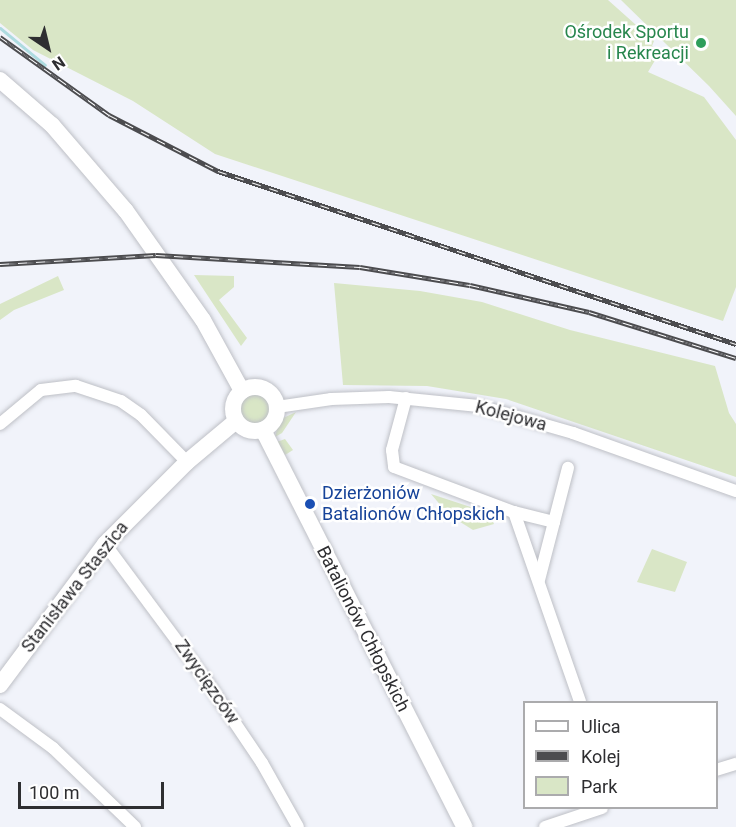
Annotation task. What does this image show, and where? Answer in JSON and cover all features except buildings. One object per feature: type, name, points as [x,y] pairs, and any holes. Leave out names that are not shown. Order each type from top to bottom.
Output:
[{"type":"main road","points":[[0,80],[52,125],[100,180],[203,321],[226,343],[249,389]]},
{"type":"main road","points":[[249,389],[270,393],[277,407],[274,421],[263,429],[245,429],[236,421],[233,408],[249,389]]},
{"type":"main road","name":"Stanisława Staszica","points":[[0,685],[105,544],[186,462],[236,421]]},
{"type":"main road","name":"Batalionów Chłopskich","points":[[263,429],[464,827]]},
{"type":"street","points":[[0,424],[41,390],[76,386],[121,401],[141,415],[186,462]]},
{"type":"street","points":[[406,398],[392,450],[394,467],[514,512],[554,522]]},
{"type":"street","name":"Kolejowa","points":[[277,407],[331,399],[446,400],[523,417],[736,491]]},
{"type":"street","points":[[539,579],[568,468]]},
{"type":"street","points":[[514,512],[580,701]]},
{"type":"street","name":"Zwycięzców","points":[[105,544],[206,680],[262,763],[298,827]]},
{"type":"street","points":[[0,709],[53,748],[135,827]]},
{"type":"street","points":[[718,770],[736,764]]},
{"type":"street","points":[[545,827],[596,809]]},
{"type":"green space","points":[[0,0],[608,0],[654,41],[652,46],[660,52],[648,72],[704,97],[736,140],[736,287],[723,321],[215,154],[133,101],[33,50],[0,23]]},
{"type":"green space","name":"Ośrodek Sportu i Rekreacji","points":[[621,0],[736,0],[736,116],[709,86]]},
{"type":"green space","points":[[194,275],[234,276],[234,287],[219,300],[247,338],[241,346]]},
{"type":"green space","points":[[58,276],[64,290],[14,310],[0,320],[0,304]]},
{"type":"green space","points":[[334,283],[420,291],[482,302],[570,330],[715,366],[729,413],[736,424],[736,477],[506,399],[427,386],[343,385]]},
{"type":"green space","points":[[255,394],[261,395],[269,403],[269,415],[261,423],[255,424],[249,423],[241,415],[240,409],[241,403],[249,395]]},
{"type":"green space","points":[[296,412],[282,433],[275,437],[279,420]]},
{"type":"green space","points":[[285,439],[293,450],[285,455],[277,442]]},
{"type":"green space","points":[[431,494],[489,513],[494,524],[473,530],[449,515]]},
{"type":"green space","points":[[652,549],[687,562],[675,592],[637,582]]},
{"type":"waterway","points":[[0,28],[45,65]]},
{"type":"railway","points":[[0,37],[109,115],[218,171],[736,344]]},
{"type":"railway","points":[[0,264],[156,255],[360,267],[470,285],[589,312],[736,358]]},
{"type":"place","name":"Ośrodek Sportu i Rekreacji","points":[[701,43]]},
{"type":"place","name":"Dzierżoniów Batalionów Chłopskich","points":[[310,504]]}]
